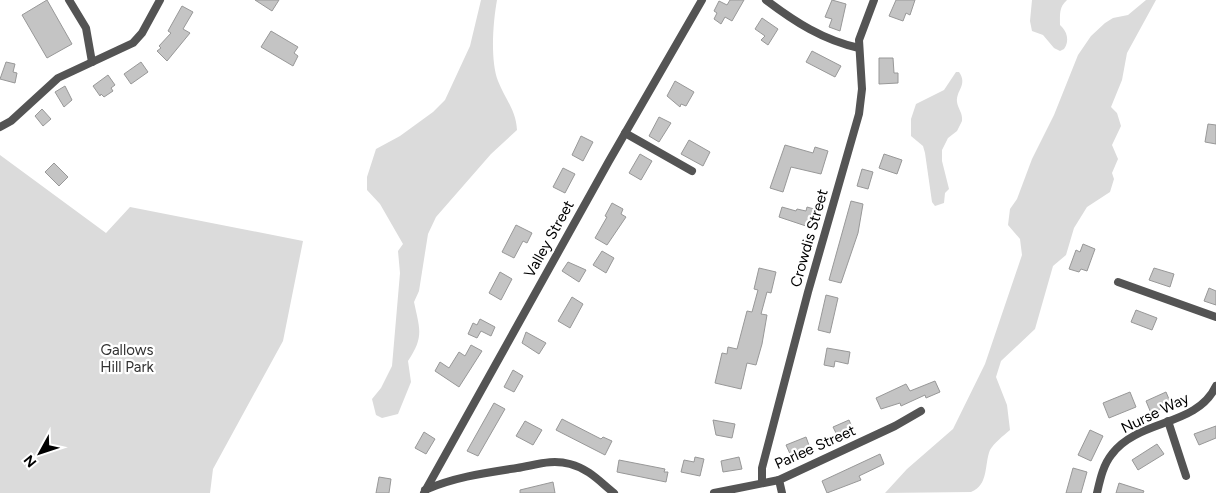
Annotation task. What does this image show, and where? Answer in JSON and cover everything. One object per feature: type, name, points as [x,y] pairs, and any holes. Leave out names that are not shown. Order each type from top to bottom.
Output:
[{"type":"street","points":[[69,0],[86,28],[92,62]]},
{"type":"street","points":[[0,127],[11,120],[58,78],[133,42],[142,33],[160,0]]},
{"type":"street","name":"Valley Street","points":[[424,492],[625,133],[702,0]]},
{"type":"street","points":[[766,0],[805,28],[834,42],[859,48]]},
{"type":"street","name":"Crowdis Street","points":[[762,483],[762,468],[808,292],[859,114],[862,88],[859,40],[874,0]]},
{"type":"street","points":[[625,133],[692,170]]},
{"type":"street","points":[[1118,282],[1216,317]]},
{"type":"street","name":"Nurse Way","points":[[1097,493],[1106,463],[1113,452],[1134,435],[1200,406],[1212,394],[1216,386]]},
{"type":"street","name":"Parlee Street","points":[[714,493],[779,480],[887,430],[922,411]]},
{"type":"street","points":[[1168,421],[1186,476]]},
{"type":"street","points":[[424,492],[464,476],[520,468],[547,461],[582,468],[591,473],[614,493]]},
{"type":"street","points":[[779,480],[782,493]]},
{"type":"green space","points":[[481,0],[497,0],[493,30],[495,72],[515,116],[517,130],[491,154],[436,217],[428,234],[419,291],[414,302],[418,320],[419,339],[408,361],[411,382],[398,414],[382,418],[376,415],[372,399],[381,388],[392,366],[400,273],[398,251],[403,244],[380,204],[367,190],[367,177],[376,149],[400,136],[433,112],[445,100],[470,46]]},
{"type":"green space","points":[[1032,0],[1067,0],[1061,8],[1060,14],[1060,25],[1067,36],[1067,43],[1064,49],[1060,51],[1054,48],[1043,35],[1032,31],[1030,21]]},
{"type":"green space","points":[[1146,0],[1156,0],[1127,53],[1122,80],[1111,107],[1117,113],[1121,126],[1112,145],[1118,159],[1112,173],[1114,179],[1110,192],[1087,207],[1074,228],[1066,255],[1053,266],[1035,329],[1001,361],[996,377],[1007,405],[1010,430],[990,450],[981,485],[971,492],[885,493],[907,469],[953,429],[985,364],[1022,255],[1020,239],[1008,225],[1010,209],[1017,199],[1032,159],[1054,115],[1078,55],[1091,36],[1105,23],[1113,18],[1128,15]]},
{"type":"green space","points":[[956,72],[959,72],[962,80],[957,102],[962,121],[957,131],[948,138],[942,150],[942,161],[949,189],[945,193],[944,203],[935,206],[932,202],[923,146],[911,136],[911,119],[916,104],[944,90]]},
{"type":"green space","name":"Gallows Hill Park","points":[[0,155],[106,233],[130,207],[303,241],[283,341],[213,469],[210,493],[0,493]]},
{"type":"building","points":[[47,0],[72,44],[47,58],[22,15]]},
{"type":"building","points":[[255,0],[279,0],[272,11]]},
{"type":"building","points":[[730,0],[744,0],[732,21],[725,17],[721,24],[714,19],[717,13],[714,11],[719,1],[727,5]]},
{"type":"building","points":[[832,0],[846,4],[840,31],[829,27],[832,19],[825,17]]},
{"type":"building","points":[[896,0],[915,0],[910,15],[906,13],[903,21],[889,16]]},
{"type":"building","points":[[182,6],[193,12],[183,29],[190,33],[167,61],[157,51],[171,33],[168,31]]},
{"type":"building","points":[[762,18],[778,29],[768,45],[761,40],[765,36],[755,29]]},
{"type":"building","points":[[271,31],[298,47],[294,53],[298,56],[293,66],[261,47]]},
{"type":"building","points":[[812,51],[841,66],[835,77],[806,62]]},
{"type":"building","points":[[879,58],[893,58],[894,73],[898,73],[898,83],[879,84]]},
{"type":"building","points":[[6,62],[15,64],[13,72],[17,73],[15,83],[0,79]]},
{"type":"building","points":[[141,62],[148,72],[131,84],[124,74]]},
{"type":"building","points":[[108,75],[115,85],[111,88],[113,91],[104,97],[101,94],[100,96],[93,86]]},
{"type":"building","points":[[675,81],[694,92],[686,106],[681,104],[680,107],[667,96]]},
{"type":"building","points":[[65,86],[72,100],[64,107],[55,92]]},
{"type":"building","points":[[42,109],[51,119],[43,126],[35,116]]},
{"type":"building","points":[[659,117],[671,123],[659,142],[649,136]]},
{"type":"building","points":[[1208,124],[1216,125],[1216,144],[1205,142]]},
{"type":"building","points":[[581,136],[593,142],[583,161],[572,155]]},
{"type":"building","points":[[689,140],[710,152],[703,166],[681,154]]},
{"type":"building","points":[[785,145],[813,153],[815,147],[828,151],[821,174],[791,167],[783,192],[770,188]]},
{"type":"building","points":[[640,154],[652,161],[641,180],[629,173]]},
{"type":"building","points":[[884,154],[902,160],[897,174],[879,168]]},
{"type":"building","points":[[54,163],[68,177],[59,186],[45,172]]},
{"type":"building","points":[[563,168],[575,174],[565,193],[553,187]]},
{"type":"building","points":[[862,169],[873,172],[868,189],[857,186]]},
{"type":"building","points":[[851,201],[863,204],[858,233],[841,283],[829,280]]},
{"type":"building","points":[[612,203],[623,209],[621,214],[626,217],[607,245],[595,238],[607,217],[605,216]]},
{"type":"building","points":[[782,207],[796,211],[797,209],[806,211],[807,207],[814,209],[809,227],[779,217]]},
{"type":"building","points":[[516,225],[532,233],[527,243],[523,241],[514,258],[502,252]]},
{"type":"building","points":[[1083,244],[1095,249],[1087,271],[1081,269],[1079,272],[1069,269],[1076,250],[1080,252]]},
{"type":"building","points":[[602,251],[614,258],[606,273],[593,265]]},
{"type":"building","points":[[568,262],[586,270],[579,282],[562,271]]},
{"type":"building","points":[[759,268],[776,272],[771,293],[767,292],[761,314],[767,315],[756,365],[747,363],[741,389],[715,383],[722,353],[727,354],[728,347],[737,349],[747,311],[752,312],[758,290],[754,289]]},
{"type":"building","points":[[1154,268],[1174,274],[1170,287],[1149,280]]},
{"type":"building","points":[[500,272],[512,279],[501,300],[489,293]]},
{"type":"building","points":[[1209,288],[1216,291],[1216,305],[1204,301]]},
{"type":"building","points":[[826,295],[838,298],[830,333],[818,330]]},
{"type":"building","points":[[572,297],[583,304],[570,328],[558,321]]},
{"type":"building","points":[[1136,310],[1157,318],[1152,330],[1131,322]]},
{"type":"building","points":[[480,319],[495,327],[491,336],[481,331],[477,338],[468,334],[473,323],[477,325]]},
{"type":"building","points":[[526,332],[546,343],[539,354],[522,343]]},
{"type":"building","points":[[471,345],[482,351],[459,387],[435,371],[440,362],[449,368],[459,352],[465,356]]},
{"type":"building","points":[[827,348],[850,352],[848,364],[835,361],[834,367],[824,365]]},
{"type":"building","points":[[513,370],[523,376],[514,392],[504,387]]},
{"type":"building","points":[[935,381],[940,392],[926,398],[925,395],[901,406],[900,403],[881,409],[876,398],[906,384],[910,391]]},
{"type":"building","points":[[1130,392],[1136,407],[1109,418],[1103,403]]},
{"type":"building","points":[[1166,392],[1171,404],[1151,413],[1146,401]]},
{"type":"building","points":[[494,403],[505,409],[478,456],[467,451]]},
{"type":"building","points":[[562,419],[601,439],[603,437],[612,441],[605,455],[556,430]]},
{"type":"building","points":[[713,420],[735,424],[732,438],[716,435]]},
{"type":"building","points":[[849,420],[853,429],[838,437],[833,427]]},
{"type":"building","points":[[525,421],[542,430],[533,445],[516,436]]},
{"type":"building","points":[[1216,426],[1216,438],[1199,445],[1194,434]]},
{"type":"building","points":[[1090,430],[1103,436],[1091,461],[1078,455]]},
{"type":"building","points":[[424,432],[435,439],[426,454],[415,448]]},
{"type":"building","points":[[806,437],[810,448],[791,456],[786,445]]},
{"type":"building","points":[[1157,444],[1164,454],[1138,470],[1132,460]]},
{"type":"building","points":[[880,454],[884,464],[859,476],[861,480],[827,493],[822,481]]},
{"type":"building","points":[[695,457],[704,459],[700,476],[681,472],[684,460],[694,462]]},
{"type":"building","points":[[739,457],[742,469],[723,472],[721,461]]},
{"type":"building","points":[[619,460],[665,469],[664,472],[668,472],[666,482],[617,472]]},
{"type":"building","points":[[1073,468],[1087,472],[1081,493],[1066,493]]},
{"type":"building","points":[[379,477],[391,479],[389,493],[376,493]]},
{"type":"building","points":[[553,482],[555,493],[520,493],[520,490]]},
{"type":"building","points":[[1119,483],[1144,491],[1143,493],[1116,493]]}]
